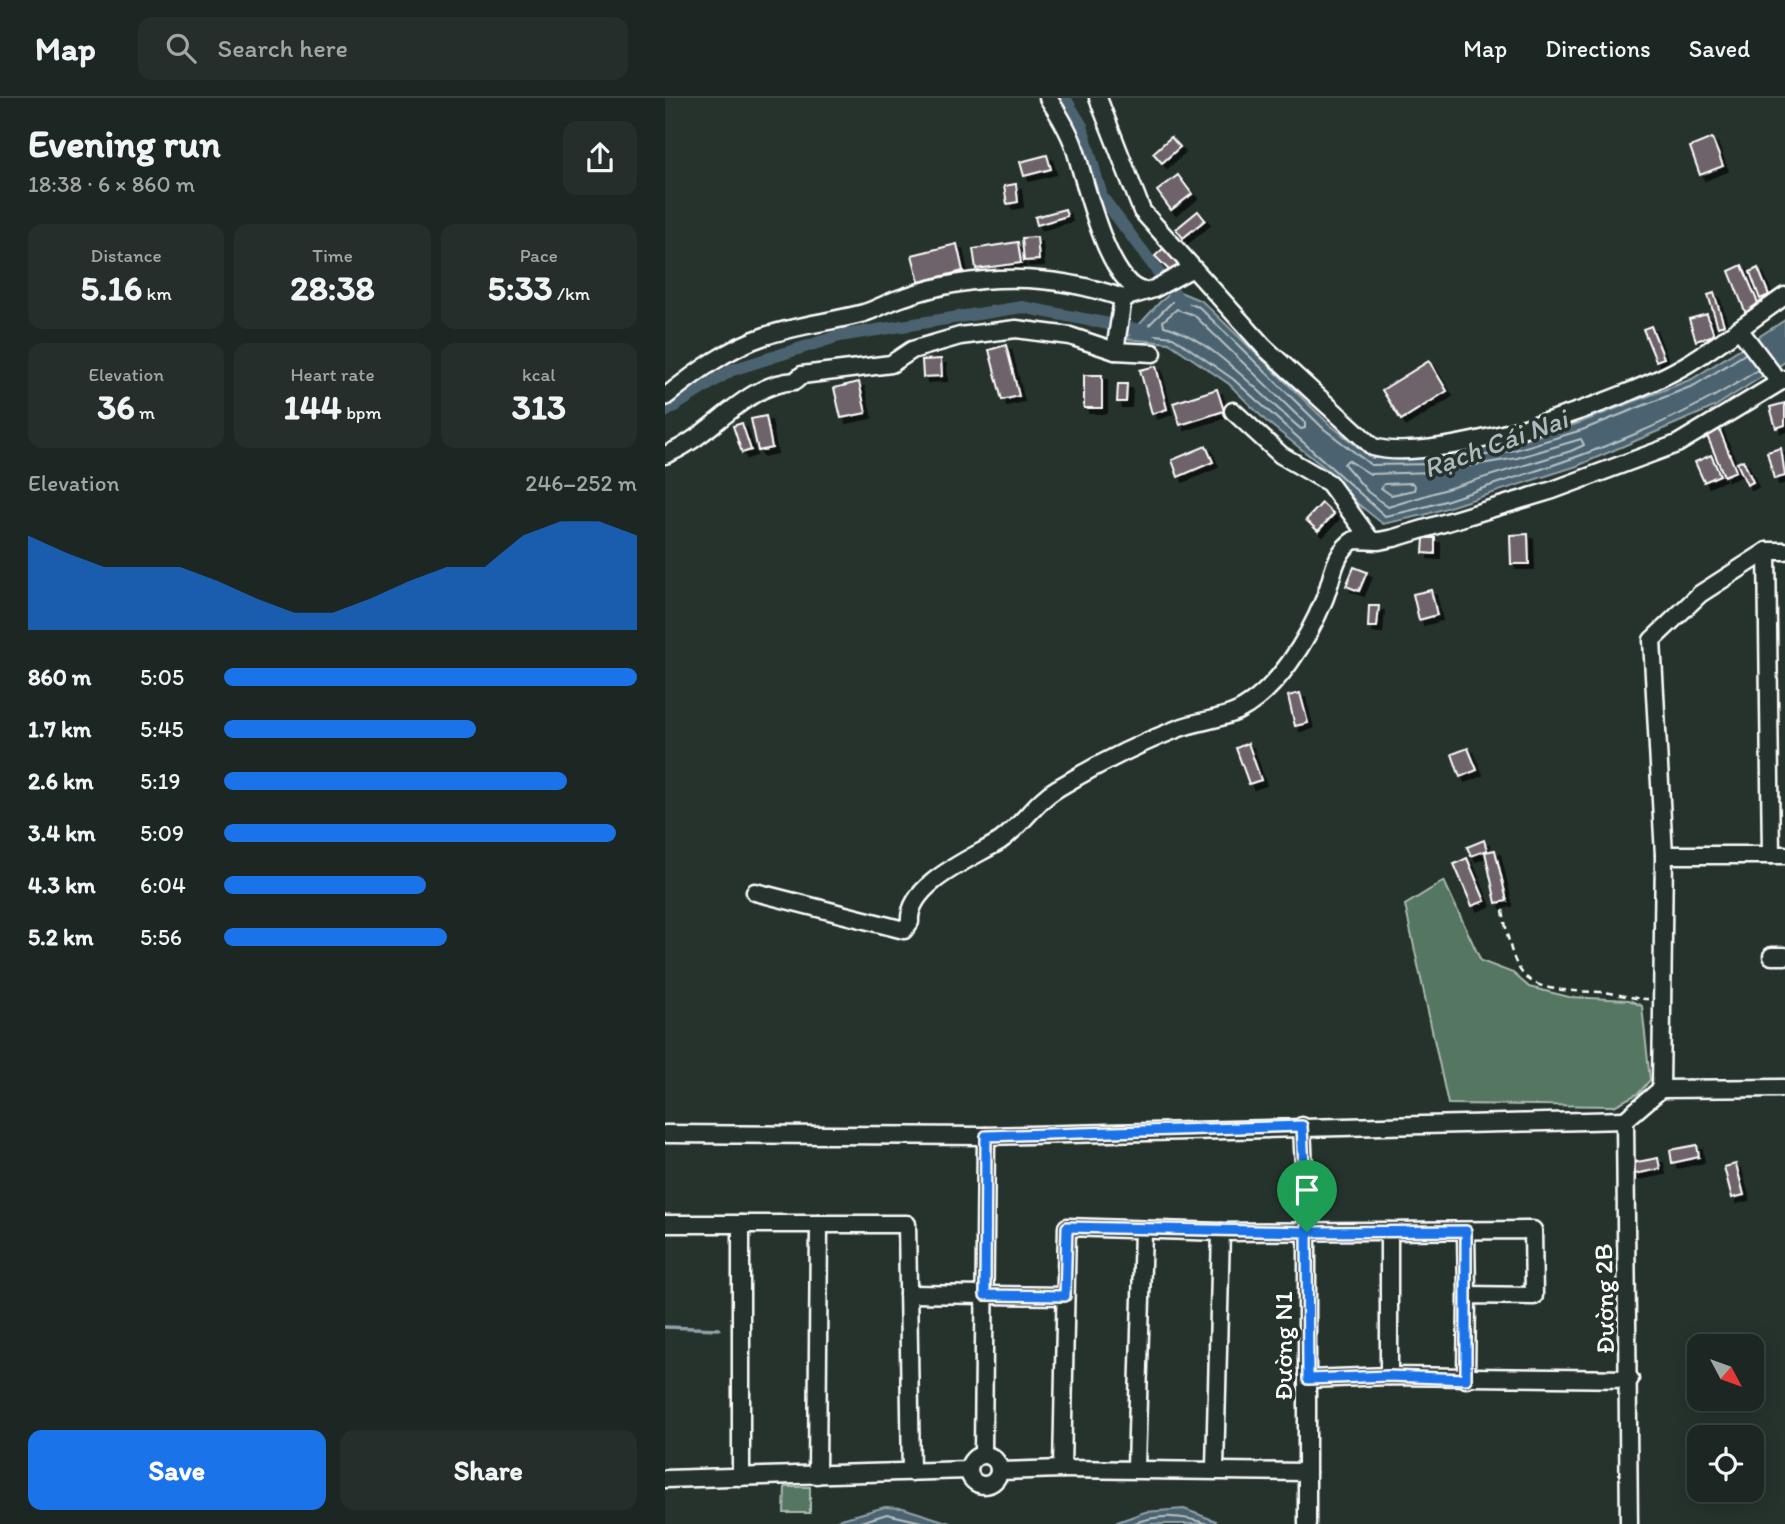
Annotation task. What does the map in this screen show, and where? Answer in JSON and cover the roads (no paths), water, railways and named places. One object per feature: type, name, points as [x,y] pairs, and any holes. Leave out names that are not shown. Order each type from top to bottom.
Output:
[{"type":"street","points":[[1048,98],[1074,144],[1098,228],[1128,281],[1142,292],[1151,290]]},
{"type":"street","points":[[1098,98],[1142,211],[1184,256],[1191,269],[1304,386],[1373,447],[1387,451],[1443,447],[1575,412],[1662,378],[1742,333],[1785,296]]},
{"type":"street","points":[[665,397],[704,367],[763,336],[866,312],[904,296],[968,281],[1039,277],[1089,286],[1123,302],[1191,269]]},
{"type":"street","points":[[1115,348],[1123,302]]},
{"type":"street","points":[[665,455],[692,443],[757,391],[781,382],[796,381],[801,375],[891,364],[912,349],[960,337],[1016,329],[1070,336],[1115,348],[1153,353]]},
{"type":"street","points":[[1233,411],[1281,455],[1329,483],[1360,528],[1394,538],[1553,490],[1664,449],[1779,378],[1742,333]]},
{"type":"street","points":[[755,892],[904,930],[910,922],[909,912],[927,887],[1002,839],[1048,794],[1109,760],[1178,729],[1239,710],[1260,696],[1278,677],[1312,625],[1341,552],[1354,540],[1360,528]]},
{"type":"street","points":[[1664,855],[1778,855],[1777,663],[1767,551]]},
{"type":"street","points":[[1661,1089],[1664,855],[1652,640],[1700,594],[1767,551],[1785,551]]},
{"type":"street","points":[[665,1134],[986,1136],[1625,1120],[1661,1089],[1785,1088]]},
{"type":"street","name":"Đường 2B","points":[[1625,1120],[1630,1379],[1629,1524]]},
{"type":"street","name":"Đường N1","points":[[1302,1126],[1307,1232],[1307,1524]]},
{"type":"street","points":[[983,1455],[986,1136]]},
{"type":"street","points":[[665,1224],[907,1224],[911,1472]]},
{"type":"street","points":[[741,1224],[741,1477]]},
{"type":"street","points":[[817,1475],[819,1224]]},
{"type":"street","points":[[1062,1468],[1067,1227],[1221,1232],[1533,1230],[1534,1296],[1467,1295]]},
{"type":"street","points":[[1136,1467],[1143,1231]]},
{"type":"street","points":[[1389,1231],[1389,1376]]},
{"type":"street","points":[[1466,1231],[1466,1379]]},
{"type":"street","points":[[1215,1468],[1221,1232]]},
{"type":"street","points":[[908,1294],[1065,1296]]},
{"type":"street","points":[[1308,1379],[1389,1376],[1630,1379]]},
{"type":"street","points":[[983,1455],[995,1460],[999,1471],[995,1481],[986,1485],[976,1483],[969,1471],[971,1462],[983,1455]]},
{"type":"street","points":[[999,1471],[1136,1467],[1307,1472]]},
{"type":"street","points":[[665,1479],[969,1471]]},
{"type":"water","points":[[1175,290],[1202,301],[1329,424],[1372,458],[1432,457],[1513,443],[1579,423],[1692,379],[1785,320],[1785,362],[1714,407],[1577,466],[1424,515],[1383,524],[1357,503],[1330,472],[1266,421],[1229,384],[1169,343],[1126,339],[1160,302]]},
{"type":"water","points":[[885,1507],[903,1508],[953,1524],[823,1524]]},
{"type":"water","points":[[1184,1509],[1216,1521],[1214,1524],[1112,1524],[1145,1512]]},
{"type":"waterway","points":[[1065,98],[1082,126],[1102,197],[1183,305]]},
{"type":"waterway","points":[[665,412],[732,370],[839,336],[1022,307],[1150,332]]},
{"type":"waterway","points":[[665,1327],[719,1329]]},
{"type":"water label","name":"Rạch Cái Nai","points":[[1495,443]]}]
